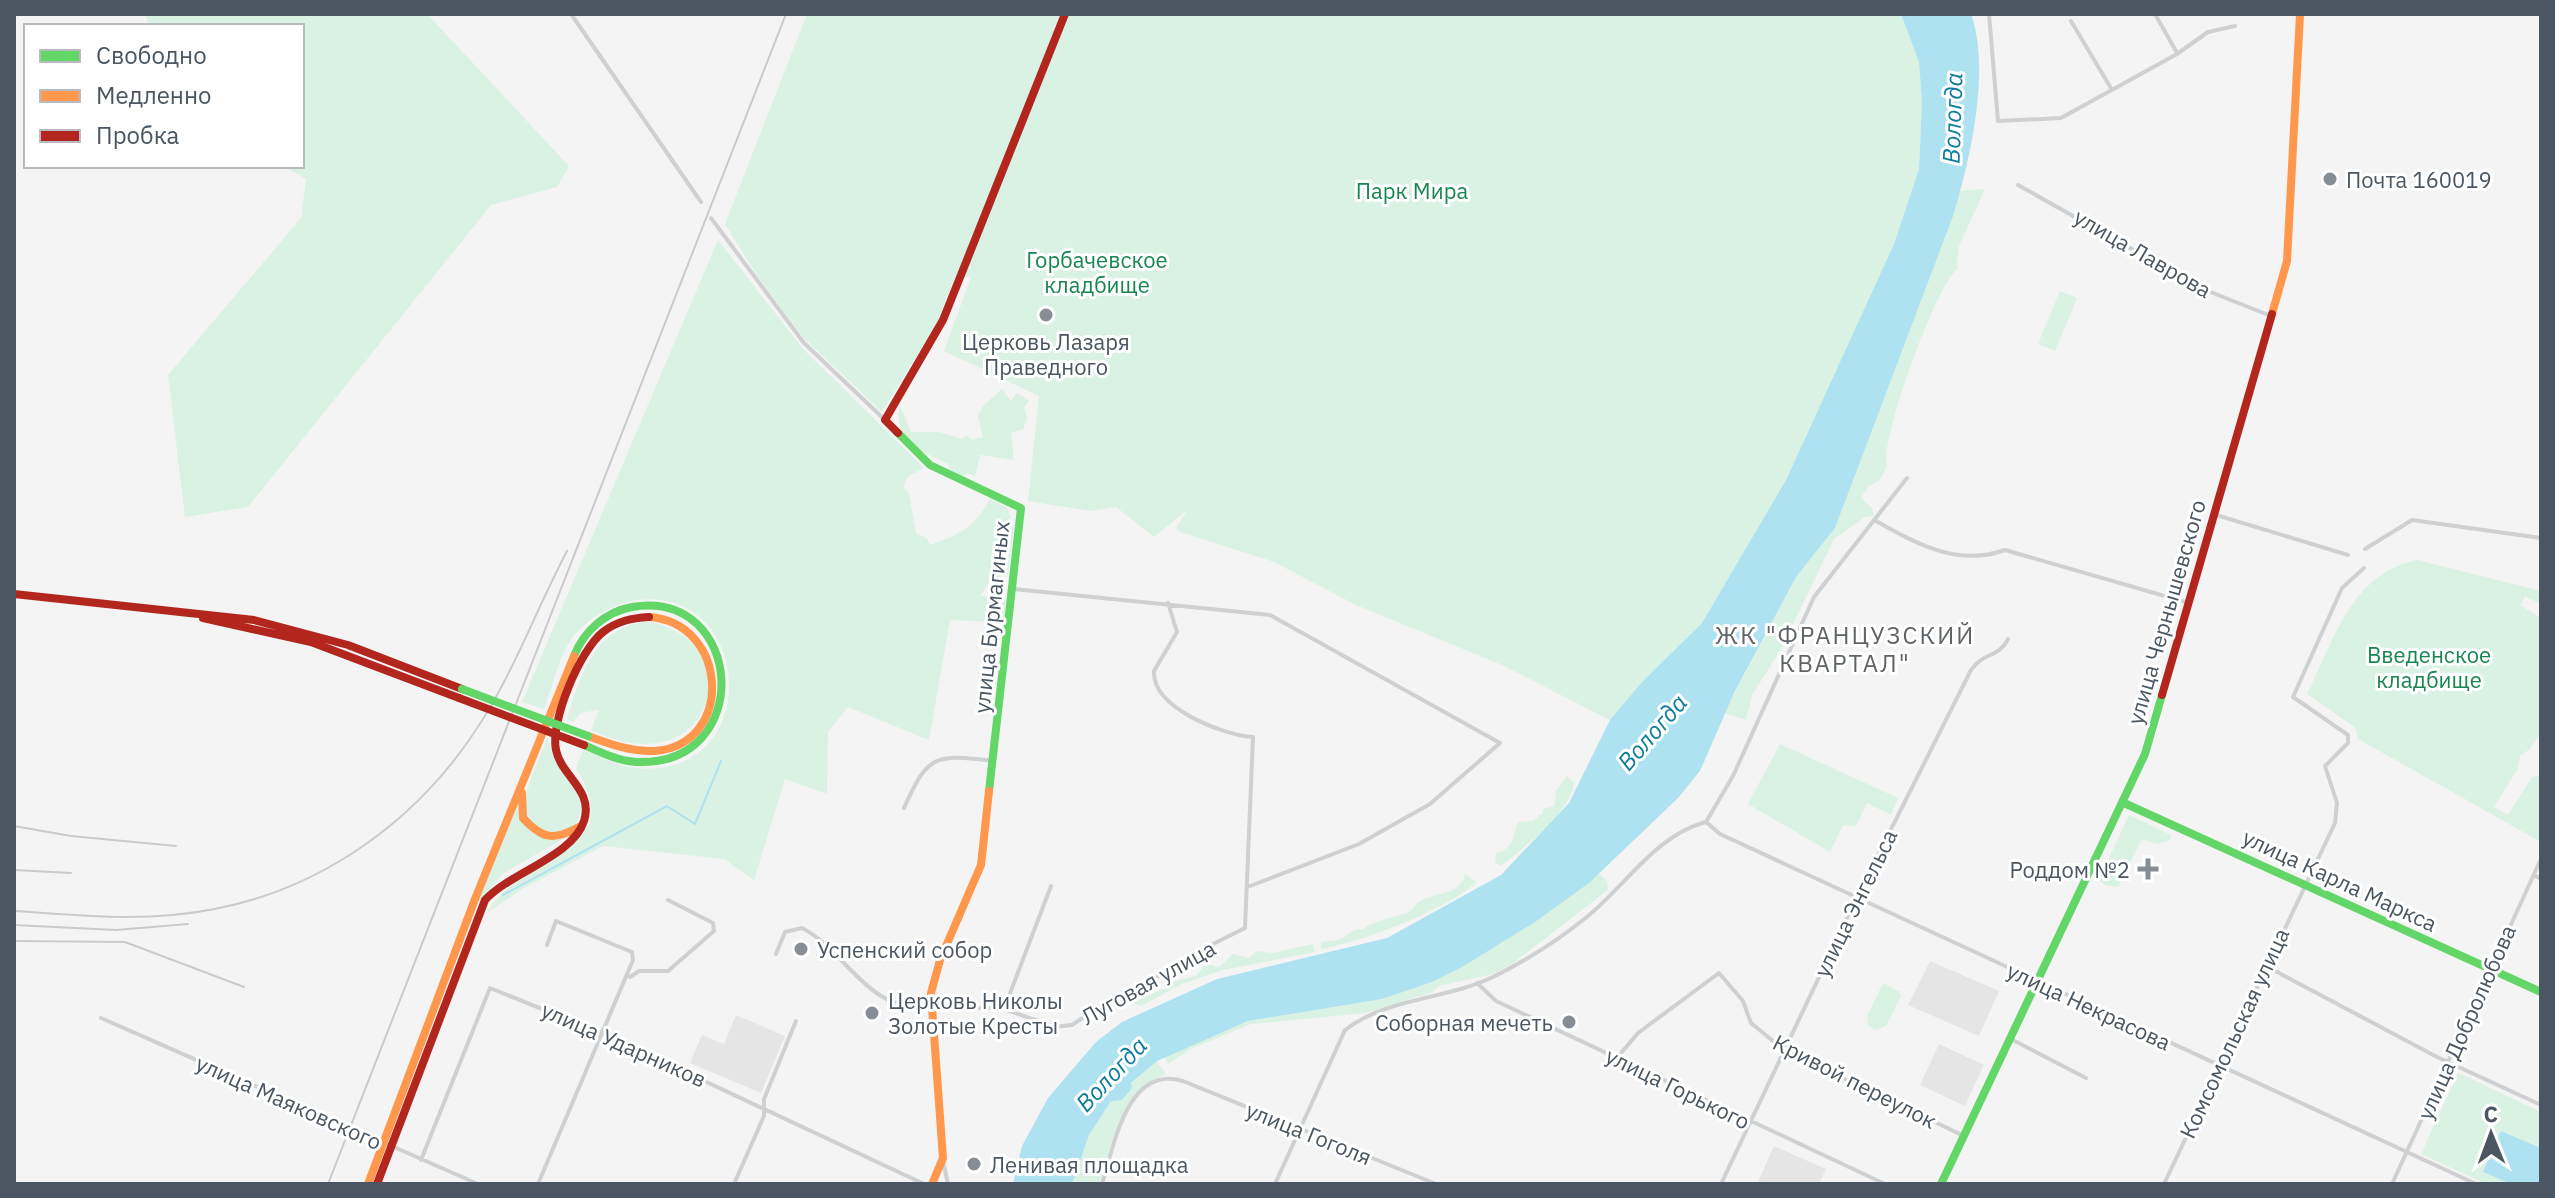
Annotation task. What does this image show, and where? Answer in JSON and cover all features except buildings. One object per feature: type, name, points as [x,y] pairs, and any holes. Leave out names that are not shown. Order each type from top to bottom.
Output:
[{"type":"main road","points":[[885,420],[943,320],[1065,14]]},
{"type":"main road","name":"улица Чернышевского","points":[[1941,1184],[2145,754],[2290,241],[2300,14]]},
{"type":"main road","name":"улица Бурмагиных","points":[[885,420],[930,465],[1021,508],[978,876],[940,960],[929,1008],[943,1158]]},
{"type":"main road","points":[[14,594],[254,620],[364,651],[461,693]]},
{"type":"main road","points":[[164,611],[286,636],[367,662],[461,693],[586,740],[625,760],[655,762],[678,756],[707,733],[722,704],[724,674],[716,648],[696,623],[674,611],[643,606],[614,612],[593,626],[572,659],[522,785],[462,934],[377,1184]]},
{"type":"main road","points":[[368,1184],[388,1146],[485,900],[506,879],[569,843],[583,825],[585,795],[559,759],[554,742],[560,715],[588,650],[606,629],[638,616],[671,621],[698,640],[710,659],[714,687],[708,712],[692,734],[668,748],[649,752],[586,740]]},
{"type":"main road","points":[[364,651],[367,662]]},
{"type":"main road","points":[[522,785],[522,813],[533,832],[546,838],[559,838],[583,825]]},
{"type":"main road","name":"улица Карла Маркса","points":[[2124,803],[2305,882],[2541,992]]},
{"type":"main road","points":[[932,1184],[943,1158]]},
{"type":"street","points":[[571,14],[701,202]]},
{"type":"street","points":[[1989,14],[1998,121],[2061,118],[2177,54],[2208,32],[2235,26]]},
{"type":"street","points":[[2157,15],[2177,54]]},
{"type":"street","points":[[2071,21],[2112,90]]},
{"type":"street","name":"улица Лаврова","points":[[2018,185],[2203,289],[2271,316]]},
{"type":"street","points":[[711,218],[804,343],[885,420]]},
{"type":"street","points":[[1275,1184],[1345,1030],[1358,1020],[1477,983],[1563,935],[1608,899],[1660,846],[1686,827],[1706,822],[1733,776],[1814,597],[1907,478]]},
{"type":"street","points":[[2213,514],[2348,555]]},
{"type":"street","points":[[2365,549],[2412,520],[2541,538]]},
{"type":"street","points":[[1876,521],[1916,544],[1955,556],[1984,558],[2005,550],[2189,603]]},
{"type":"street","name":"Комсомольская улица","points":[[2164,1184],[2337,815],[2325,766],[2349,739],[2343,729],[2293,697],[2342,588],[2364,568]]},
{"type":"street","points":[[1013,589],[1168,603],[1270,615],[1500,743],[1430,804],[1359,844],[1250,886],[1253,737],[1225,733],[1200,723],[1177,706],[1157,684],[1154,671],[1177,632],[1168,603]]},
{"type":"street","name":"улица Энгельса","points":[[1721,1184],[1857,897],[1971,670],[1979,658],[1994,654],[2008,639]]},
{"type":"street","points":[[904,808],[919,774],[936,759],[954,757],[993,761]]},
{"type":"street","name":"улица Некрасова","points":[[1706,822],[1720,834],[2476,1184]]},
{"type":"street","name":"улица Добролюбова","points":[[2392,1184],[2541,859]]},
{"type":"street","points":[[2534,875],[2541,879]]},
{"type":"street","points":[[1004,1009],[1051,886]]},
{"type":"street","name":"Луговая улица","points":[[776,954],[785,932],[802,928],[881,996],[891,1001],[929,1008],[956,1005],[1004,1009],[1055,1027],[1072,1025],[1117,995],[1182,965],[1213,944],[1245,928],[1250,886]]},
{"type":"street","points":[[626,982],[639,971],[668,971],[714,931],[713,923],[668,900]]},
{"type":"street","points":[[538,1184],[632,966],[632,952],[556,921],[547,945]]},
{"type":"street","points":[[2266,966],[2449,1062],[2541,1105]]},
{"type":"street","name":"Кривой переулок","points":[[1616,1059],[1638,1033],[1719,973],[1743,1001],[1751,1023],[1784,1050],[1964,1136]]},
{"type":"street","name":"улица Горького","points":[[1477,983],[1496,1001],[1885,1184]]},
{"type":"street","name":"улица Ударников","points":[[421,1160],[490,988],[604,1034],[924,1184]]},
{"type":"street","name":"улица Маяковского","points":[[101,1018],[478,1184]]},
{"type":"street","points":[[734,1184],[764,1116],[764,1099],[796,1021]]},
{"type":"street","points":[[2011,1039],[2086,1078]]},
{"type":"street","name":"улица Гоголя","points":[[1102,1184],[1128,1105],[1137,1093],[1160,1079],[1183,1081],[1436,1184]]},
{"type":"street","name":"улица Бурмагиных","points":[[943,1158],[948,1184]]},
{"type":"shaded area","points":[[1930,961],[1999,991],[1979,1036],[1908,1005]]},
{"type":"shaded area","points":[[736,1015],[785,1036],[761,1093],[690,1063],[702,1035],[724,1044]]},
{"type":"shaded area","points":[[1939,1044],[1984,1065],[1965,1106],[1920,1085]]},
{"type":"shaded area","points":[[1774,1146],[1826,1169],[1819,1184],[1757,1184]]},
{"type":"green space","points":[[145,14],[427,14],[569,166],[557,187],[491,205],[248,507],[185,517],[168,375],[301,218],[306,179],[287,168],[304,168],[304,24],[148,24]]},
{"type":"green space","points":[[807,14],[1901,14],[1919,62],[1922,101],[1919,169],[1894,244],[1786,480],[1702,623],[1642,682],[1610,720],[1502,665],[1356,605],[1274,562],[1180,532],[1176,529],[1187,510],[1154,537],[1116,507],[1091,511],[1028,501],[1039,396],[944,351],[971,277],[954,278],[936,325],[882,412],[802,336],[756,274],[725,224]]},
{"type":"green space","points":[[1985,189],[1958,248],[1957,269],[1936,304],[1911,365],[1892,427],[1887,466],[1880,480],[1868,487],[1861,498],[1872,508],[1874,516],[1865,517],[1834,539],[1780,651],[1752,695],[1746,720],[1724,713],[1796,577],[1835,528],[1960,191]]},
{"type":"green space","points":[[718,240],[804,350],[924,468],[906,478],[904,487],[909,494],[916,533],[927,538],[930,545],[950,537],[973,523],[990,498],[1008,509],[1014,527],[1008,575],[991,579],[980,596],[1006,598],[1004,622],[950,620],[929,740],[848,707],[828,732],[827,794],[785,779],[754,880],[724,859],[603,846],[524,888],[487,913],[503,893],[581,837],[590,820],[589,797],[576,768],[583,750],[635,768],[677,764],[707,746],[724,717],[729,684],[723,650],[705,622],[676,603],[636,600],[599,614],[576,633],[562,657],[544,709],[522,702]]},
{"type":"green space","points":[[2060,291],[2077,298],[2055,351],[2038,344]]},
{"type":"green space","points":[[1002,389],[1011,401],[1017,393],[1029,401],[1024,407],[1027,419],[1023,429],[1011,433],[1014,460],[980,455],[975,477],[968,473],[962,476],[953,473],[947,463],[911,443],[900,427],[900,406],[911,432],[939,432],[962,439],[968,435],[971,440],[983,437],[978,416],[983,406]]},
{"type":"green space","name":"Введенское кладбище","points":[[2417,560],[2541,591],[2541,604],[2525,596],[2520,605],[2541,618],[2541,732],[2530,749],[2520,756],[2518,768],[2494,807],[2508,815],[2532,777],[2541,775],[2541,842],[2358,739],[2356,728],[2307,694],[2336,632],[2360,594],[2394,567]]},
{"type":"green space","points":[[648,622],[680,634],[700,654],[708,679],[705,705],[691,727],[667,741],[633,743],[591,730],[599,710],[580,713],[573,722],[567,719],[585,670],[602,643],[630,626]]},
{"type":"green space","points":[[547,738],[555,760],[580,800],[581,809],[573,827],[556,835],[532,826],[526,816],[525,804],[532,775]]},
{"type":"green space","points":[[1780,744],[1898,798],[1891,815],[1867,803],[1856,826],[1843,825],[1830,852],[1748,804]]},
{"type":"green space","points":[[1567,776],[1574,783],[1571,794],[1555,818],[1501,866],[1495,862],[1496,853],[1512,842],[1518,822],[1532,821],[1543,813],[1543,809],[1554,806],[1556,791]]},
{"type":"green space","points":[[520,800],[522,819],[531,831],[545,838],[563,839],[502,874],[477,904]]},
{"type":"green space","points":[[2129,815],[2171,835],[2170,840],[2157,844],[2142,839],[2118,887],[2105,885],[2099,880]]},
{"type":"green space","points":[[1598,873],[1607,881],[1608,890],[1512,964],[1493,974],[1439,986],[1432,992],[1366,1013],[1251,1024],[1191,1049],[1168,1064],[1164,1057],[1248,1021],[1382,999],[1432,982],[1535,922]]},
{"type":"green space","points":[[1465,874],[1476,882],[1447,903],[1379,932],[1321,949],[1321,943],[1338,940],[1353,931],[1404,914],[1425,899],[1458,887]]},
{"type":"green space","points":[[1313,944],[1315,952],[1223,970],[1182,984],[1141,1006],[1130,1003],[1166,988],[1166,983],[1196,976],[1206,964],[1219,967],[1233,954],[1248,958],[1258,951],[1272,953]]},
{"type":"green space","points":[[1883,983],[1900,992],[1901,996],[1886,1026],[1875,1030],[1868,1025],[1867,1016]]},
{"type":"green space","points":[[1156,1061],[1166,1074],[1150,1083],[1128,1106],[1114,1136],[1099,1184],[1072,1184],[1089,1135],[1111,1101],[1122,1099],[1131,1084]]},
{"type":"green space","points":[[2458,1073],[2541,1112],[2541,1148],[2501,1131],[2484,1172],[2511,1184],[2486,1184],[2421,1154]]},
{"type":"water","name":"Вологда","points":[[1901,14],[1971,14],[1977,36],[1979,88],[1959,194],[1835,528],[1796,577],[1734,693],[1700,771],[1678,798],[1589,883],[1535,922],[1462,967],[1432,982],[1382,999],[1248,1021],[1157,1061],[1131,1083],[1132,1088],[1122,1100],[1111,1101],[1089,1135],[1072,1184],[1013,1184],[1022,1146],[1048,1098],[1096,1042],[1122,1022],[1217,979],[1387,938],[1501,875],[1569,803],[1610,720],[1642,682],[1702,623],[1786,480],[1894,244],[1919,169],[1922,102],[1919,62]]},
{"type":"water","points":[[2501,1131],[2541,1148],[2541,1184],[2511,1184],[2483,1172]]},
{"type":"waterway","points":[[503,895],[667,806],[695,824],[721,761]]},
{"type":"railway","points":[[328,1184],[786,14]]},
{"type":"railway","points":[[14,911],[132,917],[220,908],[266,895],[309,877],[350,854],[389,827],[424,795],[455,759],[495,699],[567,551]]},
{"type":"railway","points":[[14,826],[71,836],[176,846]]},
{"type":"railway","points":[[14,870],[71,873]]},
{"type":"railway","points":[[14,925],[116,930],[188,924]]},
{"type":"railway","points":[[14,941],[125,942],[244,987]]},
{"type":"traffic: fast","points":[[898,433],[930,465],[1021,508],[989,791]]},
{"type":"traffic: fast","points":[[574,656],[590,631],[613,613],[632,607],[669,608],[697,624],[714,649],[721,679],[717,710],[702,737],[675,756],[636,762],[609,756],[584,745]]},
{"type":"traffic: fast","points":[[462,689],[588,736]]},
{"type":"traffic: fast","points":[[1941,1184],[2145,754],[2162,695]]},
{"type":"traffic: fast","points":[[2124,803],[2541,992]]},
{"type":"traffic: slow","points":[[2272,314],[2287,261],[2300,14]]},
{"type":"traffic: slow","points":[[588,736],[629,749],[655,751],[681,743],[699,728],[710,707],[712,683],[707,660],[695,639],[675,624],[649,617]]},
{"type":"traffic: slow","points":[[368,1184],[475,899],[574,656]]},
{"type":"traffic: slow","points":[[932,1184],[943,1158],[931,993],[940,960],[981,865],[989,791]]},
{"type":"traffic: slow","points":[[522,793],[523,818],[542,834],[555,836],[579,827]]},
{"type":"traffic: jam","points":[[898,433],[885,420],[943,320],[1065,14]]},
{"type":"traffic: jam","points":[[2162,695],[2272,314]]},
{"type":"traffic: jam","points":[[14,594],[254,620],[348,645],[462,689]]},
{"type":"traffic: jam","points":[[377,1184],[485,900],[568,844],[584,821],[585,800],[559,759],[555,737],[562,705],[576,670],[603,632],[625,621],[649,617]]},
{"type":"traffic: jam","points":[[203,618],[311,642],[459,698]]},
{"type":"traffic: jam","points":[[459,698],[584,745]]},
{"type":"place","name":"Почта 160019","points":[[2330,179]]},
{"type":"place","name":"Церковь Лазаря Праведного","points":[[1046,315]]},
{"type":"place","name":"Роддом №2","points":[[2148,869]]},
{"type":"place","name":"Успенский собор","points":[[801,949]]},
{"type":"place","name":"Церковь Николы Золотые Кресты","points":[[872,1013]]},
{"type":"place","name":"Соборная мечеть","points":[[1569,1022]]},
{"type":"place","name":"Ленивая площадка","points":[[974,1164]]},
{"type":"district","name":"ЖК \"ФРАНЦУЗСКИЙ КВАРТАЛ\"","points":[[1845,649]]},
{"type":"park label","name":"Парк Мира","points":[[1412,190]]},
{"type":"park label","name":"Горбачевское кладбище","points":[[1097,272]]}]
